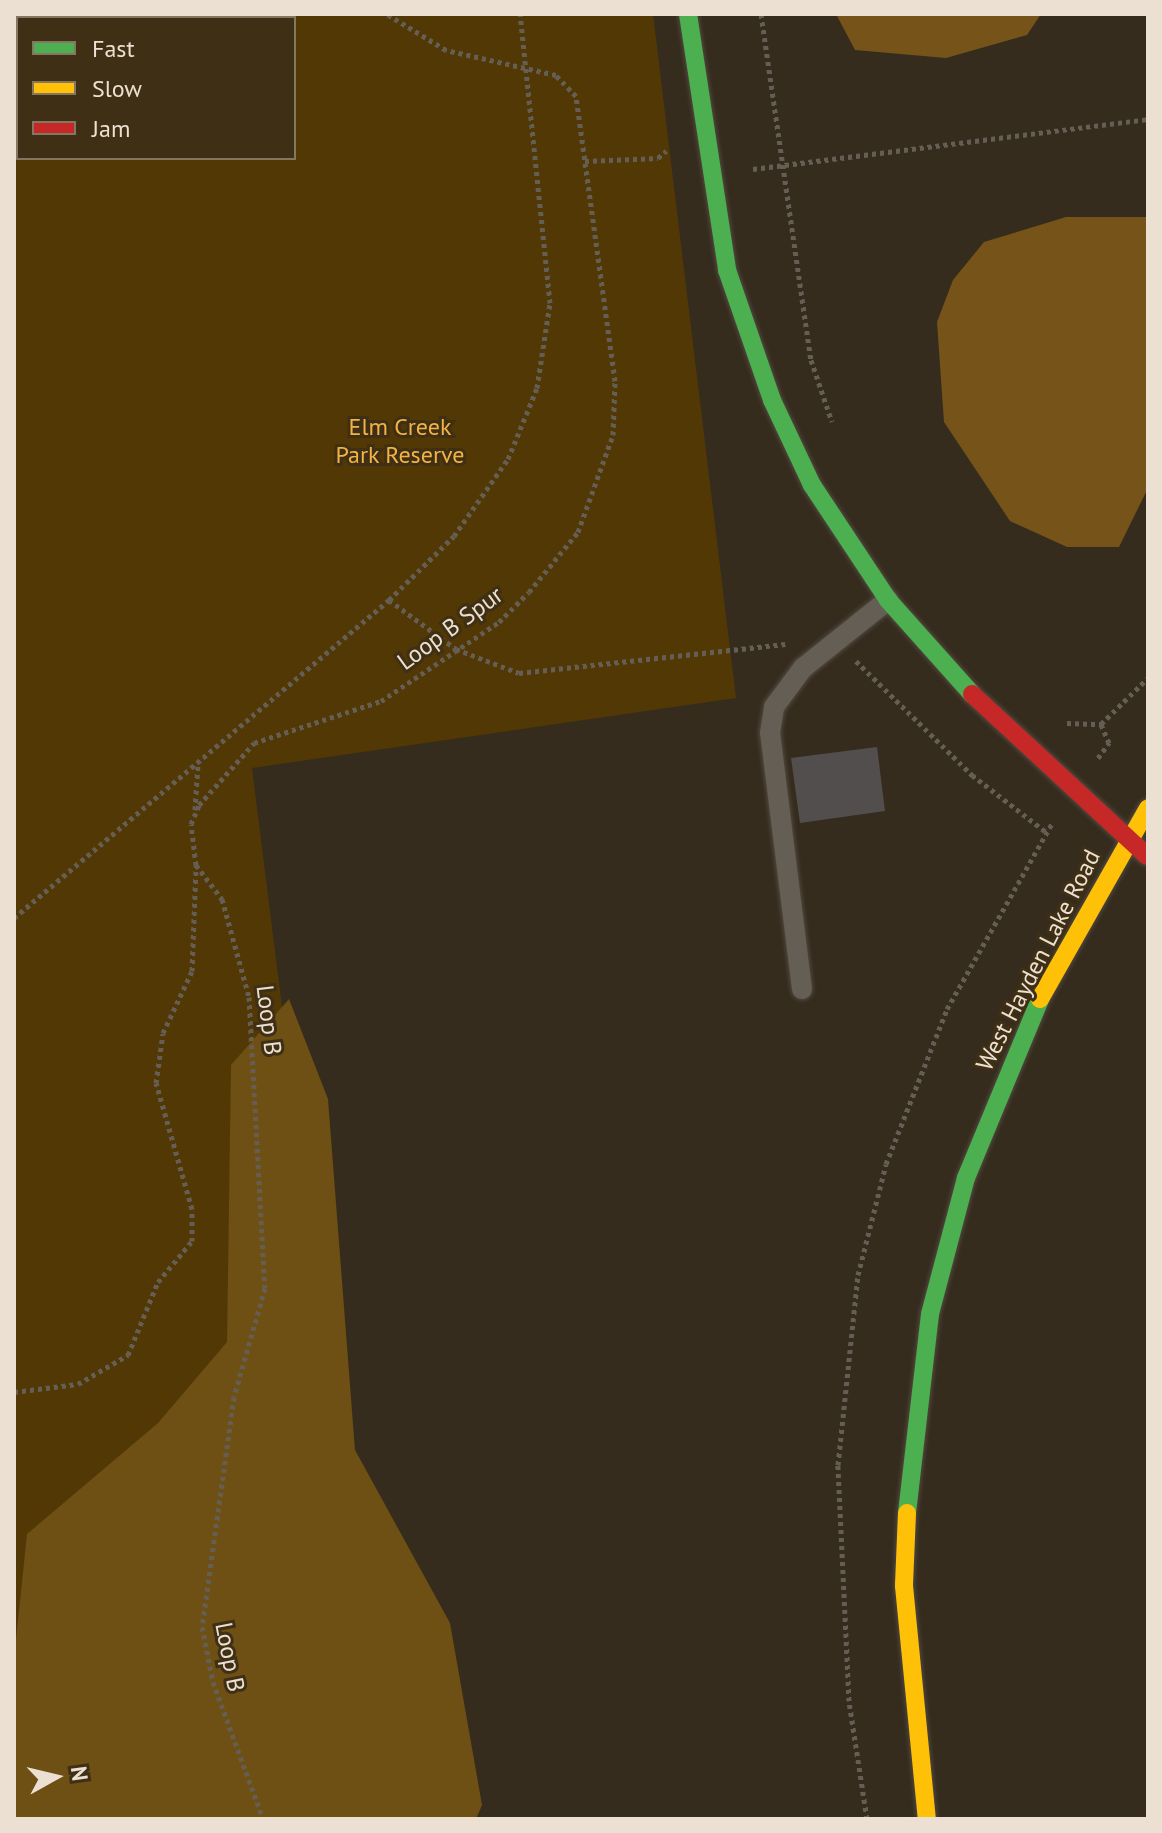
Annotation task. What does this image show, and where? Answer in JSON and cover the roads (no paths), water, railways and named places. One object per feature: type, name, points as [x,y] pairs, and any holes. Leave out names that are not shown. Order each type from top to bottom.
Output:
[{"type":"main road","name":"West Hayden Lake Road","points":[[688,14],[708,175],[731,285],[772,400],[812,485],[888,600],[989,714],[1128,837],[1050,978],[990,1111],[930,1314],[909,1450],[904,1586],[927,1819]]},
{"type":"main road","points":[[1148,808],[1128,837],[1148,858]]},
{"type":"lane","points":[[802,989],[770,733],[784,688],[827,647],[888,600]]},
{"type":"park label","name":"Elm Creek Park Reserve","points":[[400,441]]}]
